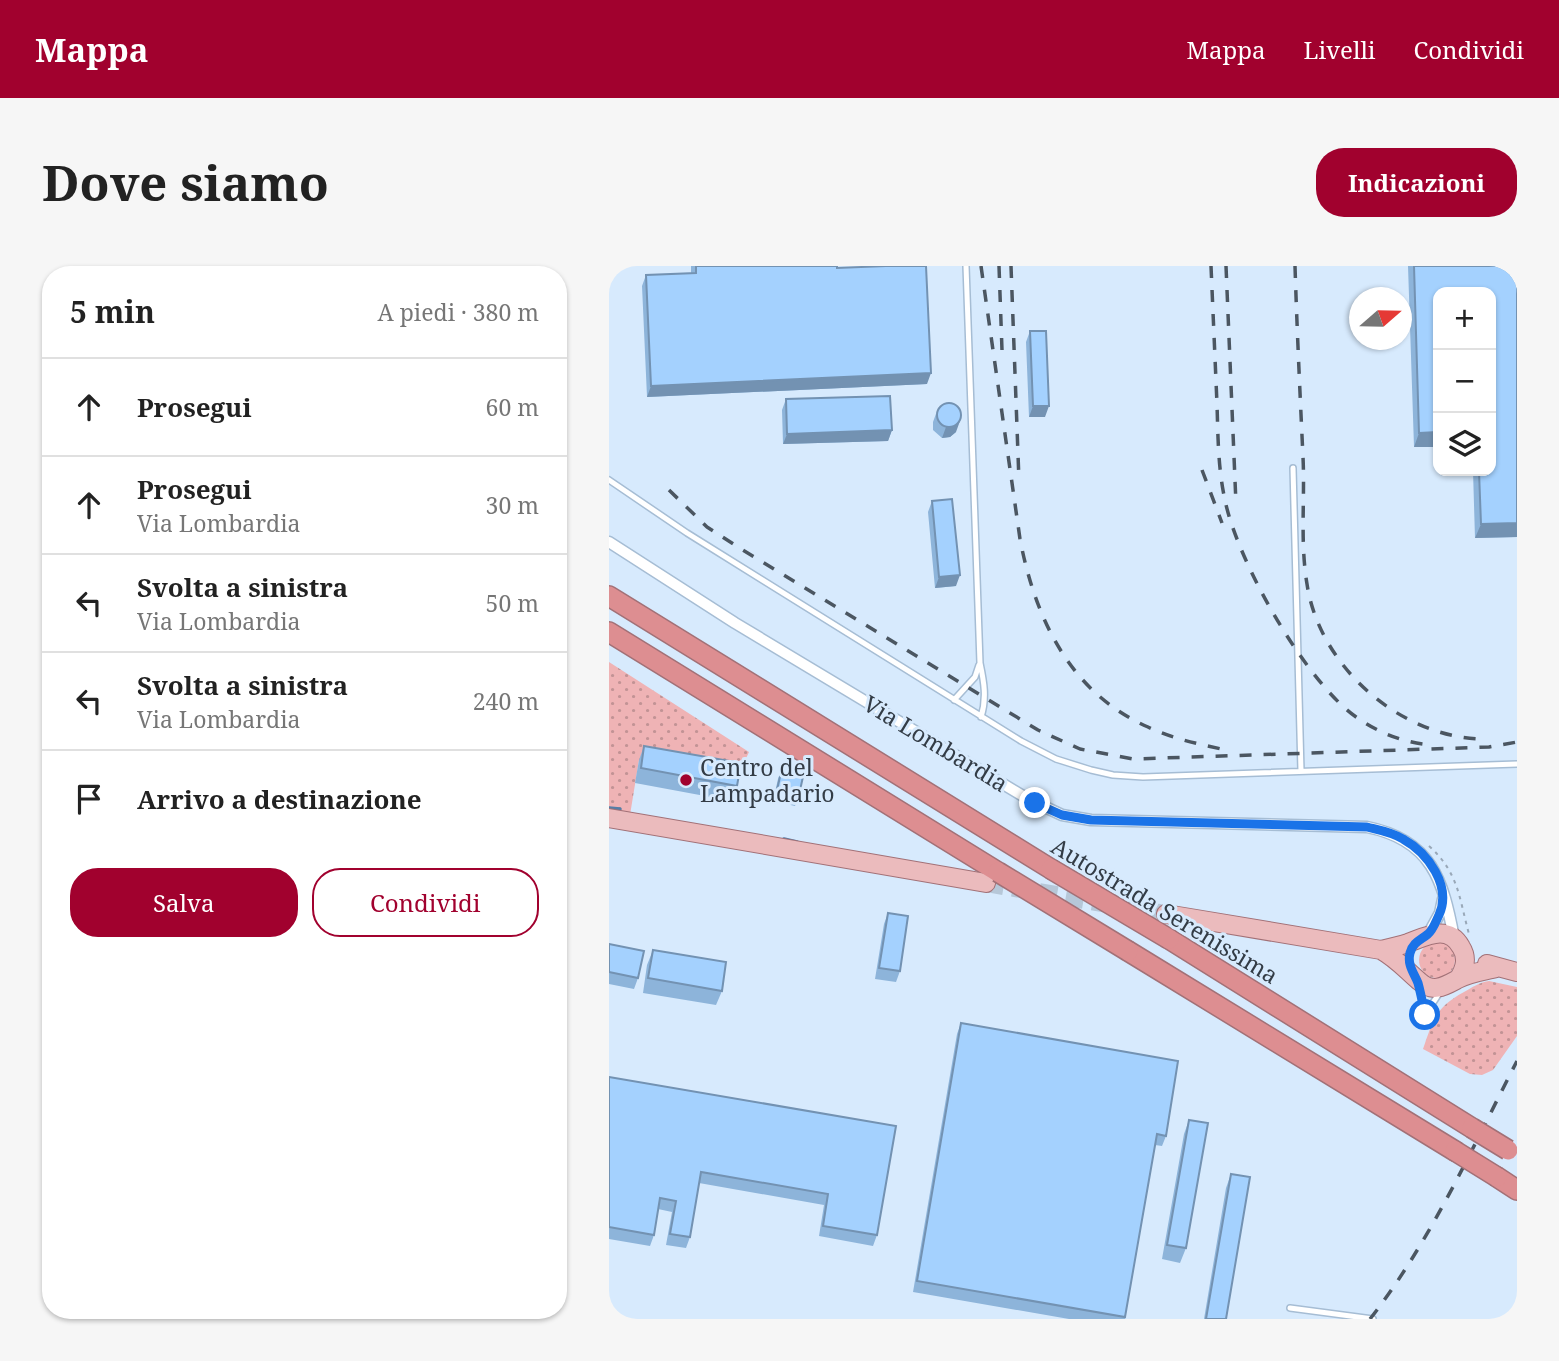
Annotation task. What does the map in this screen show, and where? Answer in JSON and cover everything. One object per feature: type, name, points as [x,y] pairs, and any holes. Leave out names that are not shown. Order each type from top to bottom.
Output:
[{"type":"highway","name":"Autostrada Serenissima","points":[[609,596],[1512,1153]]},
{"type":"highway","points":[[609,632],[992,878],[1128,951],[1517,1190]]},
{"type":"main road","points":[[609,818],[992,878]]},
{"type":"main road","points":[[1166,914],[1381,950],[1425,936],[1446,934],[1459,946],[1496,968],[1517,972]]},
{"type":"main road","points":[[1414,976],[1410,953],[1425,936]]},
{"type":"main road","points":[[1451,983],[1465,962],[1459,946]]},
{"type":"main road","points":[[1381,950],[1434,988],[1496,968]]},
{"type":"street","name":"Via Lombardia","points":[[609,542],[735,623],[1052,811],[1091,820],[1367,827],[1404,839],[1428,859],[1441,886],[1459,946]]},
{"type":"street","points":[[1425,936],[1442,908],[1441,886]]},
{"type":"lane","points":[[966,266],[980,663],[985,686],[985,705],[981,717]]},
{"type":"lane","points":[[1293,468],[1301,771]]},
{"type":"lane","points":[[609,480],[687,533],[981,717],[1056,759],[1113,775],[1143,777],[1517,764]]},
{"type":"lane","points":[[954,700],[975,677],[980,663]]},
{"type":"lane","points":[[1414,976],[1425,1015],[1451,983]]},
{"type":"lane","points":[[1290,1308],[1373,1319]]},
{"type":"shaded area","points":[[609,662],[749,752],[742,767],[704,761],[639,760],[630,815],[609,811]]},
{"type":"shaded area","points":[[1437,942],[1450,947],[1455,960],[1450,973],[1437,978],[1424,973],[1419,960],[1424,947]]},
{"type":"shaded area","points":[[1489,981],[1517,987],[1517,1036],[1493,1070],[1482,1075],[1470,1074],[1423,1049],[1441,1009],[1464,992]]},
{"type":"building","points":[[696,266],[926,266],[931,373],[651,386],[646,275],[696,273]]},
{"type":"building","points":[[1414,266],[1517,266],[1517,523],[1481,524],[1479,476],[1496,476],[1496,287],[1433,287],[1433,432],[1419,433]]},
{"type":"building","points":[[1030,331],[1046,331],[1049,406],[1033,406]]},
{"type":"building","points":[[890,396],[892,430],[787,434],[786,399]]},
{"type":"building","points":[[949,403],[960,410],[961,415],[954,426],[949,427],[938,420],[937,415],[944,404]]},
{"type":"building","points":[[952,499],[960,575],[939,577],[932,501]]},
{"type":"building","points":[[644,746],[741,763],[737,786],[641,768]]},
{"type":"building","points":[[782,768],[804,772],[799,795],[777,790]]},
{"type":"building","points":[[888,913],[908,916],[900,971],[879,968]]},
{"type":"building","points":[[609,944],[644,951],[638,978],[609,972]]},
{"type":"building","points":[[653,950],[726,962],[722,991],[648,978]]},
{"type":"building","points":[[961,1023],[1178,1061],[1166,1136],[1157,1134],[1125,1317],[917,1281]]},
{"type":"building","points":[[609,1077],[896,1126],[877,1235],[823,1226],[828,1194],[701,1172],[690,1237],[670,1234],[676,1201],[660,1198],[654,1235],[609,1227]]},
{"type":"building","points":[[1189,1120],[1208,1123],[1186,1248],[1167,1245]]},
{"type":"building","points":[[1231,1174],[1250,1177],[1226,1319],[1206,1319]]},
{"type":"waterway","points":[[609,808],[620,809]]},
{"type":"waterway","points":[[784,839],[797,842]]},
{"type":"tunnel","points":[[986,883],[1166,914]]},
{"type":"railway","points":[[981,266],[1020,539],[1035,597],[1060,650],[1097,694],[1121,712],[1167,735],[1226,750]]},
{"type":"railway","points":[[999,266],[1002,350]]},
{"type":"railway","points":[[1011,266],[1019,481]]},
{"type":"railway","points":[[1211,266],[1221,476],[1232,526],[1244,555],[1277,620],[1297,651],[1339,702],[1359,719],[1382,732],[1423,744]]},
{"type":"railway","points":[[1226,266],[1236,504]]},
{"type":"railway","points":[[1295,266],[1304,552],[1307,584],[1314,614],[1327,642],[1345,668],[1392,710],[1449,735],[1479,739]]},
{"type":"railway","points":[[1202,470],[1222,523]]},
{"type":"railway","points":[[669,490],[707,527],[738,547],[1038,730],[1080,749],[1133,759],[1489,747],[1517,742]]},
{"type":"railway","points":[[1370,1319],[1431,1226],[1517,1061]]},
{"type":"place","name":"Centro del Lampadario","points":[[686,780]]},
{"type":"route","points":[[1035,803],[1062,815],[1091,820],[1367,827],[1404,839],[1428,859],[1436,872],[1443,897],[1442,908],[1429,933],[1420,938],[1410,953],[1409,963],[1417,980],[1425,1015]]}]
